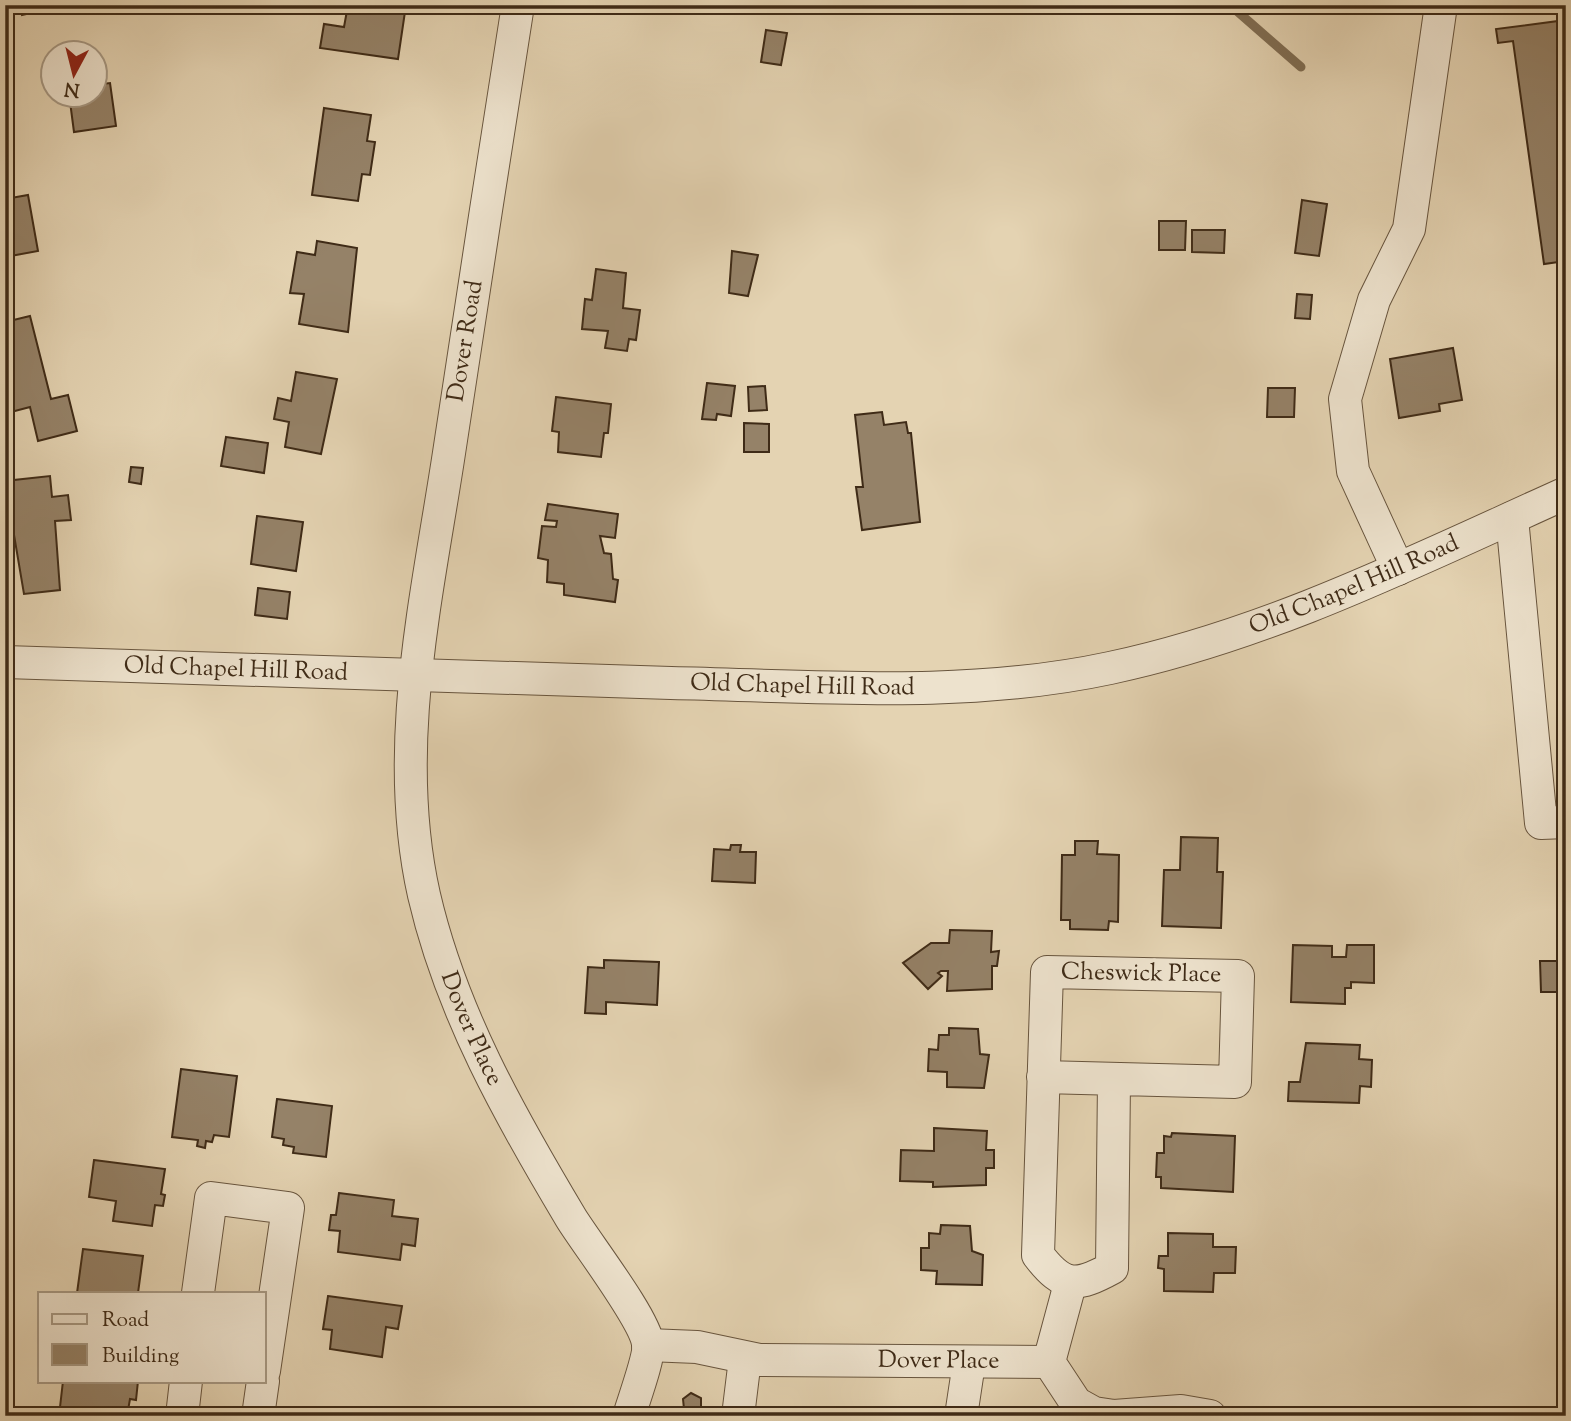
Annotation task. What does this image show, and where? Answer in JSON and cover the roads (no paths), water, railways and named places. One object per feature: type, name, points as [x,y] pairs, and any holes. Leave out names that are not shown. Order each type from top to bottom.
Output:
[{"type":"street","name":"Dover Road","points":[[415,677],[518,5]]},
{"type":"street","points":[[1398,569],[1353,471],[1345,399],[1374,300],[1409,229],[1441,5]]},
{"type":"street","name":"Old Chapel Hill Road","points":[[5,662],[415,677],[902,688],[986,686],[1105,669],[1167,655],[1257,627],[1398,569],[1566,493]]},
{"type":"street","points":[[1511,518],[1541,823],[1566,822]]},
{"type":"street","name":"Dover Place","points":[[415,677],[411,803],[424,891],[441,956],[491,1077],[575,1224],[635,1314],[649,1345],[697,1348],[745,1359],[1049,1362]]},
{"type":"street","name":"Cheswick Place","points":[[1043,1077],[1235,1083],[1238,976],[1047,972],[1043,1077],[1038,1255],[1051,1273],[1070,1284]]},
{"type":"street","points":[[1114,1080],[1112,1268],[1089,1281],[1070,1284],[1049,1362],[1076,1403],[1094,1413],[1114,1416],[1181,1411],[1210,1416]]},
{"type":"street","points":[[198,1292],[211,1198],[288,1208],[266,1357]]},
{"type":"street","points":[[629,1416],[649,1345]]},
{"type":"street","points":[[738,1416],[745,1359]]},
{"type":"street","points":[[961,1416],[969,1363]]},
{"type":"street","points":[[186,1382],[190,1415]]},
{"type":"street","points":[[258,1416],[263,1382]]},
{"type":"waterway","points":[[1230,5],[1301,67]]}]
